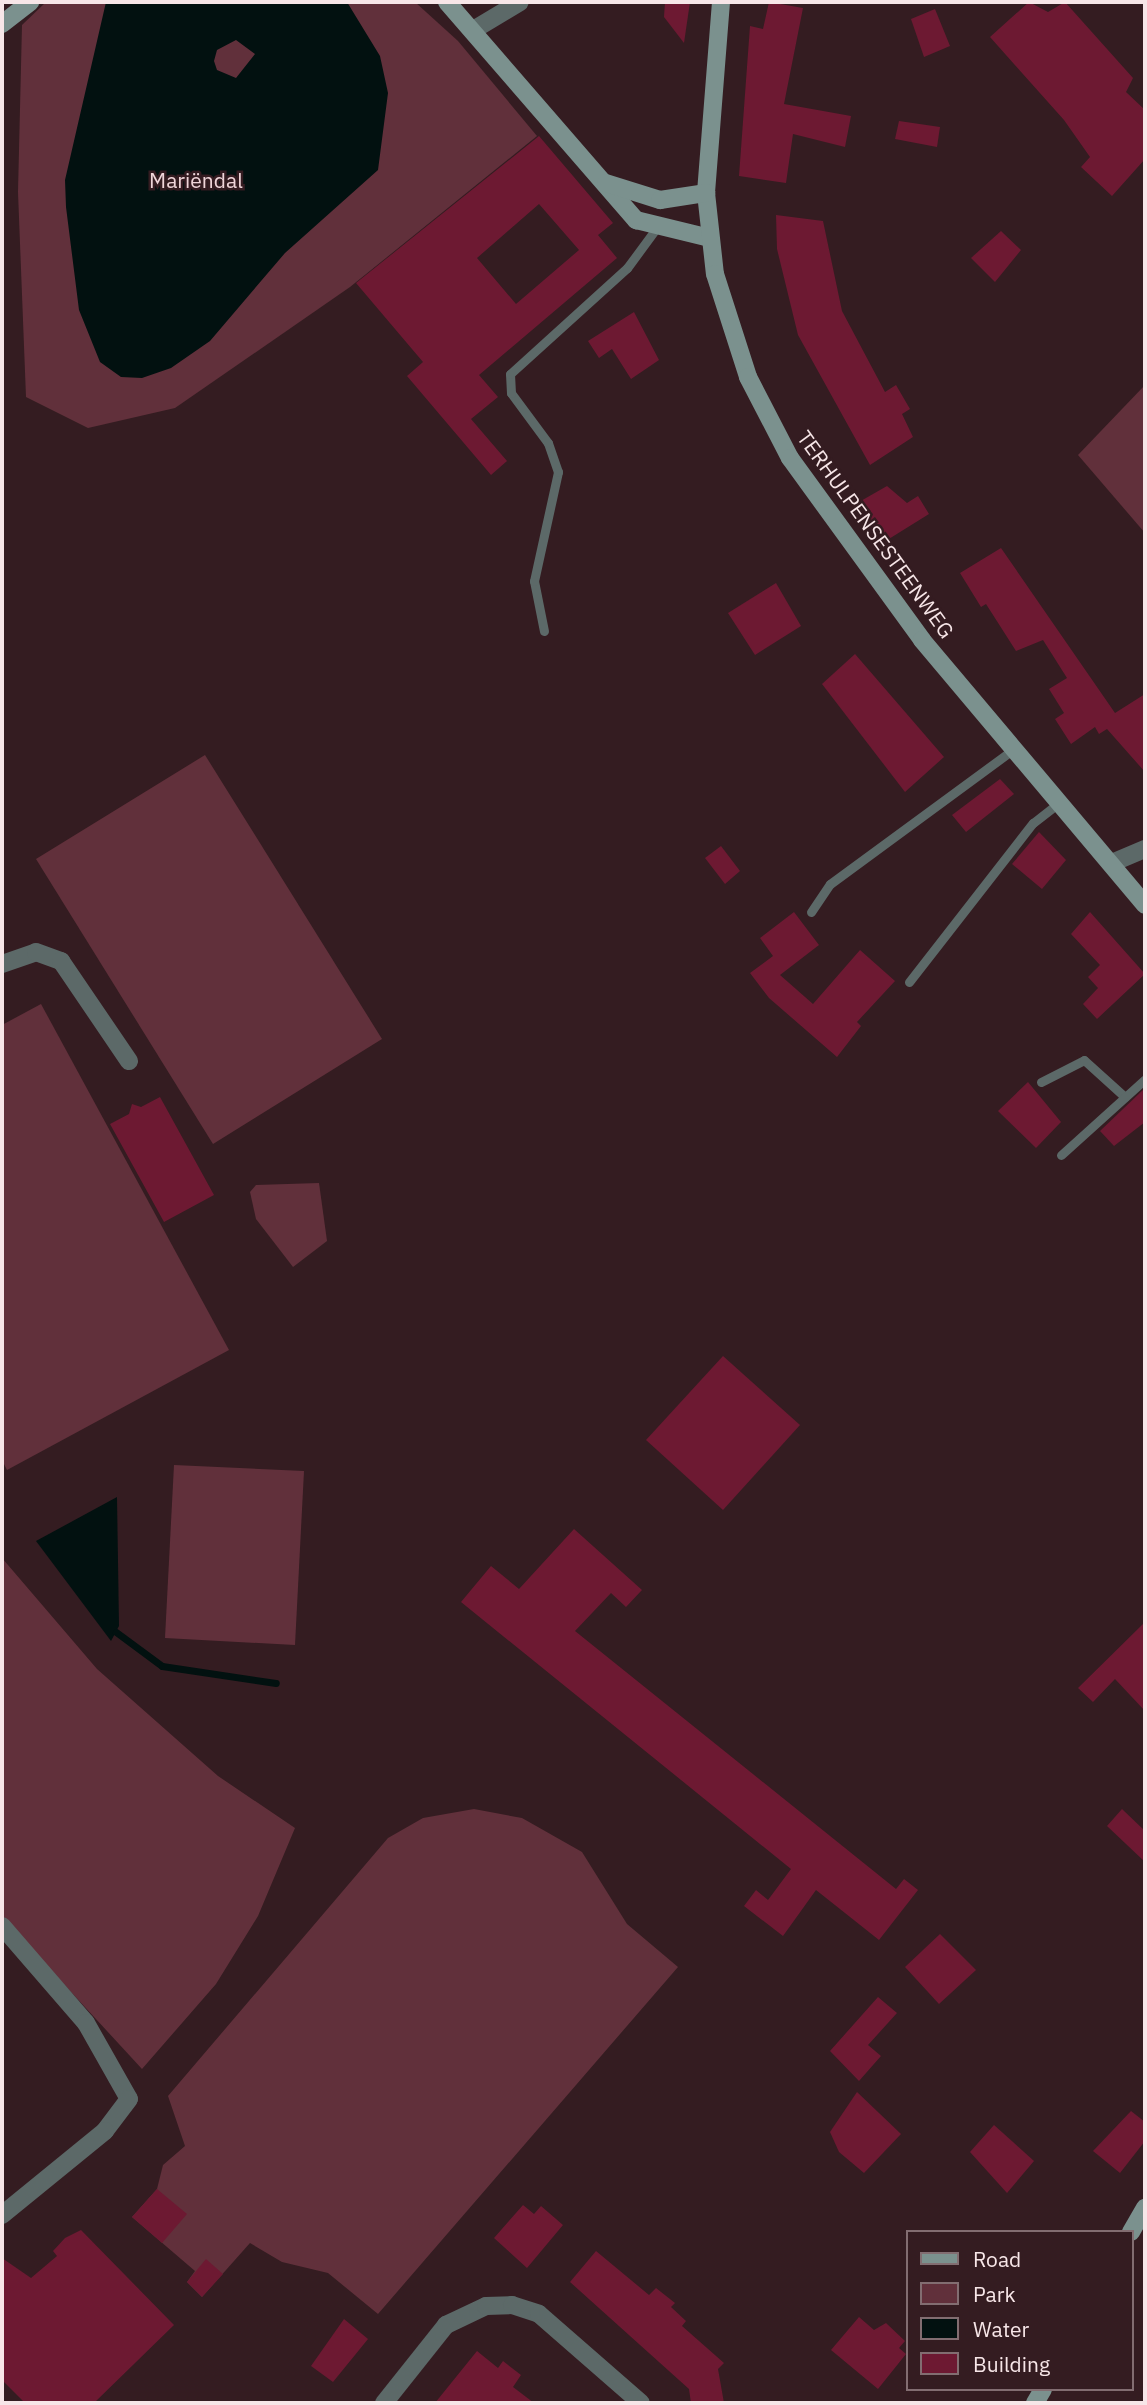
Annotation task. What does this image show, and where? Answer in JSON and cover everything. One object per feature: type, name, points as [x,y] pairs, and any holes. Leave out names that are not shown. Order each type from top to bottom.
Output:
[{"type":"main road","points":[[2,24],[30,2]]},
{"type":"main road","points":[[447,2],[475,29],[606,183],[628,214],[655,230],[710,238]]},
{"type":"main road","name":"TERHULPENSESTEENWEG","points":[[721,2],[706,194],[710,238],[723,307],[748,377],[790,458],[922,640],[1114,862],[1145,905]]},
{"type":"main road","points":[[606,183],[660,200],[706,194]]},
{"type":"main road","points":[[1132,2230],[1145,2208]]},
{"type":"street","points":[[475,29],[520,2]]},
{"type":"street","points":[[1114,862],[1145,849]]},
{"type":"street","points":[[2,964],[36,952],[61,961],[129,1061]]},
{"type":"street","points":[[2,1926],[86,2023],[129,2099],[105,2131],[2,2216]]},
{"type":"street","points":[[384,2403],[446,2325],[486,2306],[512,2305],[539,2314],[640,2403]]},
{"type":"lane","points":[[544,631],[534,581],[558,472],[548,443],[511,393],[510,374],[627,268],[655,230]]},
{"type":"lane","points":[[811,912],[830,884],[1015,748]]},
{"type":"lane","points":[[909,982],[1033,824],[1061,801]]},
{"type":"lane","points":[[1041,1082],[1084,1060],[1125,1097]]},
{"type":"lane","points":[[1061,1155],[1145,1079]]},
{"type":"green space","name":"Mariëndal","points":[[46,2],[415,2],[458,41],[537,136],[350,287],[175,408],[88,428],[26,397],[18,192],[22,25]]},
{"type":"green space","points":[[1145,385],[1145,533],[1078,455]]},
{"type":"green space","points":[[205,755],[382,1039],[213,1144],[36,859]]},
{"type":"green space","points":[[41,1004],[229,1350],[7,1470],[2,1460],[2,1025]]},
{"type":"green space","points":[[319,1183],[327,1241],[293,1267],[256,1219],[250,1192],[256,1185]]},
{"type":"green space","points":[[174,1465],[304,1471],[295,1645],[165,1638]]},
{"type":"green space","points":[[2,1558],[97,1669],[218,1776],[295,1828],[258,1916],[216,1984],[142,2069],[2,1917]]},
{"type":"green space","points":[[474,1809],[522,1818],[582,1852],[627,1924],[678,1967],[378,2314],[328,2273],[282,2262],[250,2243],[202,2297],[187,2282],[195,2271],[132,2217],[157,2189],[163,2165],[185,2146],[168,2096],[388,1838],[423,1818]]},
{"type":"water","points":[[106,2],[347,2],[380,56],[388,93],[378,170],[285,253],[210,341],[171,368],[142,378],[121,377],[100,362],[79,310],[65,180]],"holes":[[[236,40],[255,54],[236,78],[217,70],[214,61],[217,50]]]},
{"type":"water","points":[[117,1497],[119,1626],[111,1641],[36,1541]]},
{"type":"building","points":[[665,2],[690,2],[684,43],[664,17]]},
{"type":"building","points":[[769,2],[803,8],[784,104],[851,116],[845,147],[793,134],[786,183],[739,176],[750,26],[763,29]]},
{"type":"building","points":[[1029,2],[1048,12],[1065,2],[1133,78],[1126,92],[1145,110],[1145,159],[1112,196],[1081,167],[1090,157],[1064,120],[990,37]]},
{"type":"building","points":[[935,9],[950,46],[924,57],[911,19]]},
{"type":"building","points":[[899,121],[940,127],[937,147],[895,139]]},
{"type":"building","points":[[539,136],[613,223],[598,235],[617,258],[479,375],[498,397],[471,419],[507,461],[491,475],[407,376],[423,362],[356,283]],"holes":[[[539,204],[579,250],[516,304],[477,258]]]},
{"type":"building","points":[[776,215],[823,221],[842,311],[885,392],[896,385],[910,409],[902,414],[913,437],[870,465],[798,335],[777,249]]},
{"type":"building","points":[[1001,231],[1021,250],[995,282],[971,258]]},
{"type":"building","points":[[634,312],[659,360],[631,379],[612,349],[599,358],[588,341]]},
{"type":"building","points":[[887,486],[907,503],[918,496],[929,514],[884,542],[859,502]]},
{"type":"building","points":[[1001,548],[1115,713],[1145,694],[1145,772],[1107,729],[1099,734],[1095,727],[1071,744],[1055,719],[1064,713],[1049,689],[1067,678],[1043,640],[1016,651],[986,604],[981,607],[960,573]]},
{"type":"building","points":[[776,583],[801,626],[755,655],[728,613]]},
{"type":"building","points":[[855,654],[944,757],[905,792],[822,684]]},
{"type":"building","points":[[1000,779],[1014,794],[966,832],[952,815]]},
{"type":"building","points":[[1039,832],[1066,860],[1042,889],[1012,864]]},
{"type":"building","points":[[721,846],[740,871],[725,884],[705,858]]},
{"type":"building","points":[[794,912],[819,945],[780,975],[813,1004],[860,950],[895,981],[857,1022],[861,1026],[837,1057],[769,998],[750,973],[773,956],[760,938]]},
{"type":"building","points":[[1090,912],[1145,974],[1097,1019],[1083,1004],[1098,988],[1088,977],[1100,965],[1071,934]]},
{"type":"building","points":[[1028,1082],[1061,1122],[1036,1148],[998,1111]]},
{"type":"building","points":[[1145,1088],[1145,1122],[1114,1146],[1100,1131]]},
{"type":"building","points":[[160,1097],[214,1195],[164,1222],[110,1124],[129,1114],[132,1104],[141,1107]]},
{"type":"building","points":[[723,1356],[800,1425],[723,1510],[646,1440]]},
{"type":"building","points":[[574,1529],[642,1590],[626,1607],[611,1593],[575,1631],[896,1889],[904,1879],[918,1890],[879,1940],[816,1890],[783,1936],[744,1906],[756,1890],[768,1900],[791,1869],[461,1602],[491,1566],[519,1589]]},
{"type":"building","points":[[1145,1622],[1145,1711],[1115,1679],[1093,1702],[1078,1688]]},
{"type":"building","points":[[1122,1809],[1145,1831],[1145,1862],[1107,1826]]},
{"type":"building","points":[[940,1934],[976,1970],[939,2004],[905,1967]]},
{"type":"building","points":[[878,1997],[897,2013],[868,2045],[881,2056],[859,2081],[830,2051]]},
{"type":"building","points":[[857,2092],[901,2134],[864,2173],[839,2152],[830,2132]]},
{"type":"building","points":[[1131,2111],[1145,2122],[1145,2141],[1120,2173],[1093,2151]]},
{"type":"building","points":[[994,2125],[1034,2161],[1007,2193],[970,2152]]},
{"type":"building","points":[[157,2189],[187,2214],[162,2243],[132,2217]]},
{"type":"building","points":[[523,2205],[534,2214],[541,2206],[563,2225],[527,2268],[494,2238]]},
{"type":"building","points":[[81,2230],[174,2325],[94,2403],[25,2403],[2,2380],[2,2258],[31,2278],[57,2256],[53,2251],[65,2238]]},
{"type":"building","points":[[596,2251],[649,2295],[656,2288],[675,2303],[671,2307],[686,2321],[682,2326],[724,2363],[718,2369],[724,2403],[691,2403],[689,2389],[570,2282]]},
{"type":"building","points":[[206,2259],[223,2274],[202,2297],[187,2282]]},
{"type":"building","points":[[859,2317],[874,2330],[886,2323],[905,2341],[899,2348],[906,2354],[878,2389],[831,2350]]},
{"type":"building","points":[[344,2319],[368,2339],[333,2382],[311,2366]]},
{"type":"building","points":[[477,2351],[498,2368],[503,2361],[521,2375],[513,2387],[534,2403],[435,2403]]},
{"type":"waterway","points":[[116,1632],[162,1666],[276,1683]]}]
